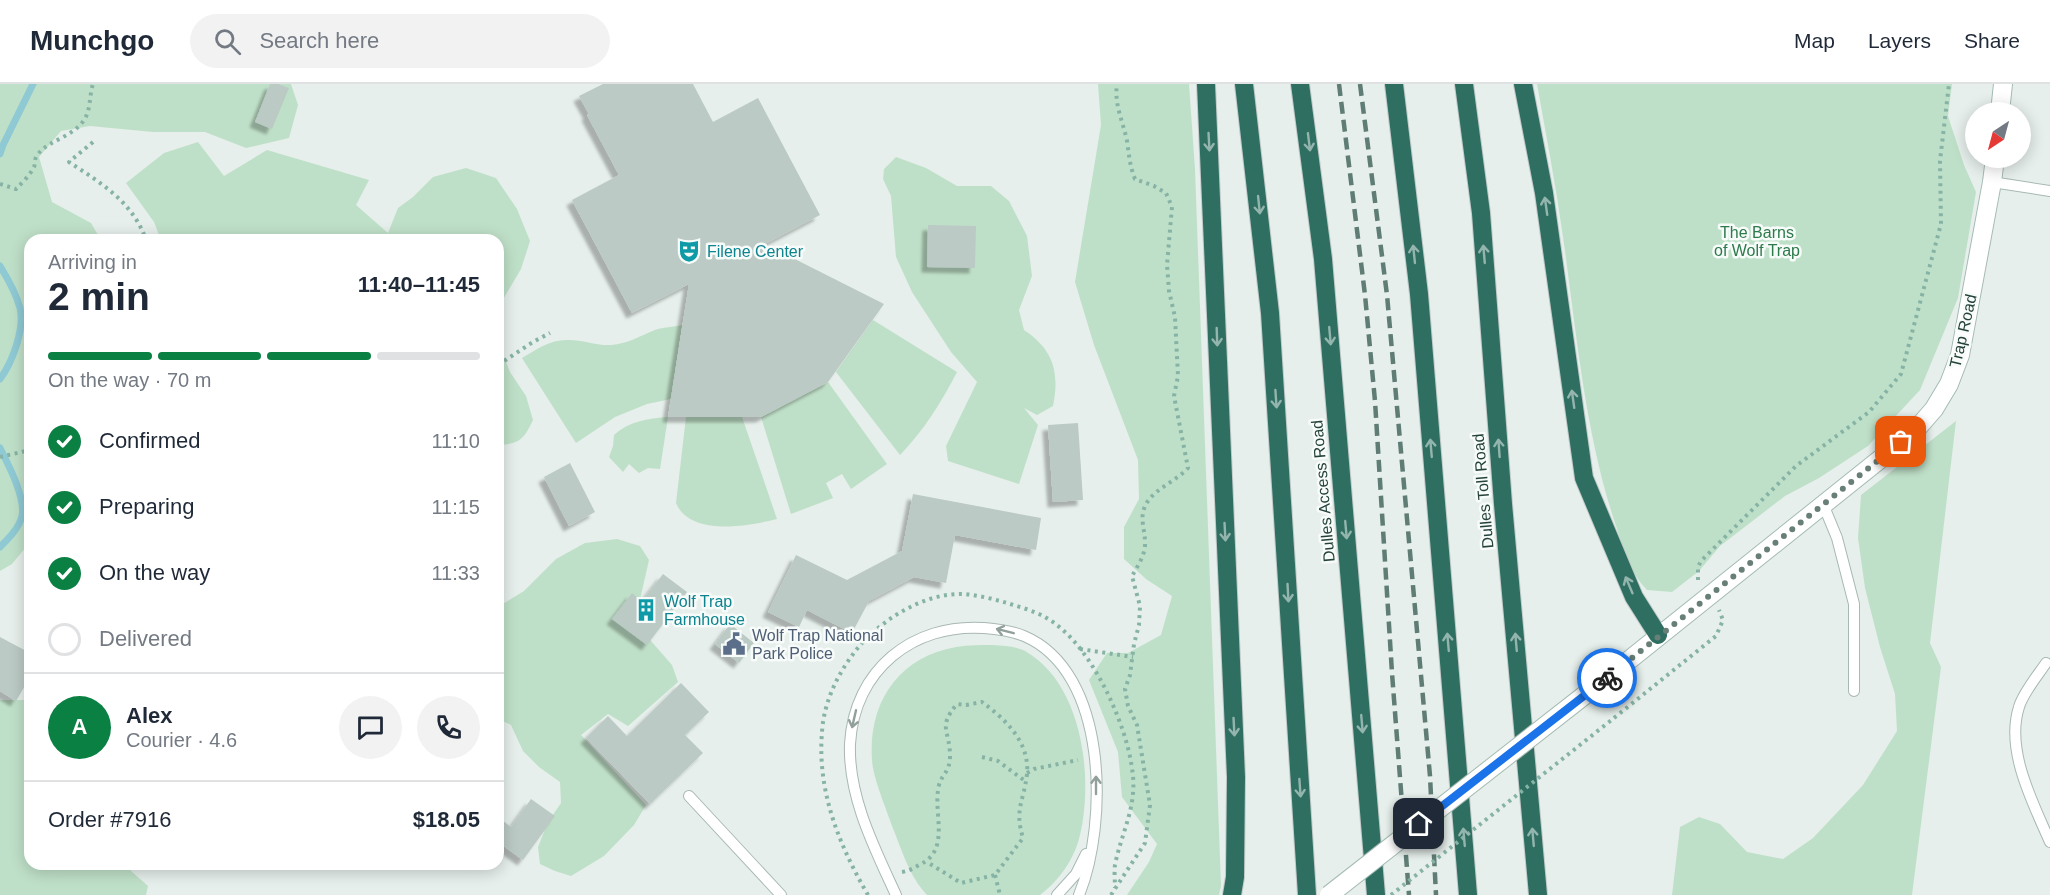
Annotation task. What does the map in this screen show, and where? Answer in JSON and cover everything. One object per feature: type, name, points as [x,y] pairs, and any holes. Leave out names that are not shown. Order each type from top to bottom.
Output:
[{"type":"highway","points":[[1206,84],[1236,777],[1235,877],[1232,895]]},
{"type":"highway","points":[[1244,84],[1270,313],[1307,895]]},
{"type":"highway","name":"Dulles Access Road","points":[[1300,84],[1323,259],[1376,895]]},
{"type":"highway","points":[[1394,84],[1419,294],[1468,895]]},
{"type":"highway","name":"Dulles Toll Road","points":[[1464,84],[1480,213],[1538,895]]},
{"type":"highway","points":[[1523,84],[1544,193],[1584,478],[1634,597],[1658,635]]},
{"type":"main road","points":[[2001,102],[2003,84]]},
{"type":"main road","name":"Trap Road","points":[[1329,895],[1618,669],[1914,432],[1934,409],[1949,384],[1960,355],[1994,168]]},
{"type":"lane","points":[[1992,182],[2050,191]]},
{"type":"lane","points":[[1823,504],[1837,538],[1854,604],[1854,691]]},
{"type":"lane","points":[[896,895],[861,809],[854,783],[850,746],[853,720],[861,695],[874,674],[896,652],[917,639],[941,630],[966,626],[996,628],[1025,636],[1055,658],[1071,678],[1082,700],[1091,728],[1096,757],[1096,806],[1085,879],[1079,895]]},
{"type":"lane","points":[[2046,663],[2019,706],[2014,736],[2025,783],[2050,842]]},
{"type":"lane","points":[[689,796],[781,895]]},
{"type":"lane","points":[[1058,895],[1076,874],[1091,843]]},
{"type":"lane","points":[[886,874],[904,895]]},
{"type":"path","points":[[0,184],[16,189],[28,176],[34,166],[35,156],[41,150],[60,140],[83,122],[89,110],[89,97],[93,84]]},
{"type":"path","points":[[1111,895],[1145,843],[1149,815],[1150,796],[1137,725],[1128,706],[1125,688],[1130,675],[1139,625],[1140,606],[1132,576],[1145,546],[1141,519],[1148,501],[1188,468],[1174,396],[1178,376],[1175,316],[1169,291],[1167,265],[1172,207],[1166,193],[1154,186],[1135,180],[1130,166],[1127,139],[1117,108],[1117,84]]},
{"type":"path","points":[[1390,895],[1716,636],[1723,620],[1717,606],[1698,580],[1698,567],[1701,561],[1796,466],[1869,412],[1900,374],[1941,224],[1940,161],[1949,84]]},
{"type":"path","points":[[93,142],[69,162],[117,195],[133,214],[144,234]]},
{"type":"path","points":[[504,361],[550,333]]},
{"type":"path","points":[[0,457],[24,451]]},
{"type":"path","points":[[1080,649],[1132,657]]},
{"type":"path","points":[[927,862],[961,883],[995,875],[1023,838],[1018,822],[1027,772],[1022,745],[1002,716],[982,702],[957,704],[948,715],[945,727],[950,755],[948,771]]},
{"type":"path","points":[[826,705],[822,731],[824,791],[843,846],[868,895]]},
{"type":"path","points":[[982,757],[998,761],[1025,781]]},
{"type":"path","points":[[1027,772],[1096,757]]},
{"type":"path","points":[[886,874],[908,871],[927,862],[938,845],[939,783],[953,767]]},
{"type":"path","points":[[995,875],[999,895]]},
{"type":"green space","points":[[0,84],[291,84],[298,105],[289,138],[246,148],[205,132],[153,132],[90,126],[61,131],[39,157],[52,202],[91,223],[97,234],[24,234],[24,549],[12,564],[0,571]]},
{"type":"green space","points":[[1098,84],[1189,84],[1195,169],[1221,886],[1219,895],[1127,895],[1149,862],[1157,844],[1122,797],[1118,752],[1089,680],[1107,653],[1128,653],[1161,635],[1172,596],[1146,579],[1124,559],[1124,527],[1139,499],[1138,460],[1094,345],[1075,282],[1101,125]]},
{"type":"green space","name":"The Barns of Wolf Trap","points":[[1537,84],[1952,84],[1948,116],[1965,168],[1976,192],[1958,298],[1920,390],[1868,446],[1819,478],[1785,496],[1720,546],[1699,571],[1672,592],[1647,590],[1641,584],[1625,554],[1606,494],[1583,385],[1554,180]]},
{"type":"green space","points":[[198,142],[224,176],[267,150],[369,180],[356,205],[388,233],[398,208],[433,177],[466,168],[496,178],[517,209],[530,241],[521,269],[504,298],[504,234],[159,234],[154,222],[126,183],[164,153]]},
{"type":"green space","points":[[896,157],[926,168],[957,186],[991,186],[1009,201],[1027,236],[1032,276],[1019,310],[1024,330],[1034,337],[1048,353],[1056,382],[1053,406],[1037,415],[1024,408],[1038,425],[1019,484],[948,461],[946,446],[977,382],[951,352],[912,292],[896,257],[891,196],[883,179],[884,169]]},
{"type":"green space","points":[[873,320],[957,372],[932,416],[900,455],[836,372]]},
{"type":"green space","points":[[682,325],[671,399],[647,404],[615,417],[576,443],[522,358],[556,341],[574,340],[611,345],[658,329]]},
{"type":"green space","points":[[504,357],[510,372],[526,396],[533,420],[524,436],[504,444]]},
{"type":"green space","points":[[828,382],[887,464],[851,489],[842,474],[826,483],[833,498],[791,514],[761,417]]},
{"type":"green space","points":[[668,417],[660,469],[648,468],[639,473],[629,464],[623,472],[609,457],[614,435],[639,422]]},
{"type":"green space","points":[[686,417],[742,417],[777,519],[736,526],[721,526],[694,521],[683,514],[676,503]]},
{"type":"green space","points":[[1956,421],[1930,643],[1941,667],[1912,895],[1672,895],[1680,827],[1699,817],[1720,824],[1747,852],[1783,859],[1813,838],[1863,785],[1897,731],[1895,694],[1865,588],[1858,538],[1861,495]]},
{"type":"green space","points":[[617,539],[640,546],[649,560],[636,617],[644,633],[672,665],[678,682],[628,726],[608,714],[581,735],[646,805],[634,825],[604,856],[571,876],[540,864],[538,847],[548,822],[561,803],[560,782],[539,767],[523,751],[511,725],[504,722],[504,603],[524,591],[556,559],[585,543]]},
{"type":"green space","points":[[993,645],[1021,649],[1044,666],[1060,685],[1071,708],[1084,759],[1084,811],[1078,844],[1054,883],[1040,895],[927,895],[915,880],[906,862],[877,784],[872,760],[875,720],[891,686],[903,672],[918,661],[936,652],[956,647]]},
{"type":"green space","points":[[0,700],[24,700],[24,870],[130,870],[148,886],[146,895],[0,895]]},
{"type":"building","points":[[270,84],[289,88],[272,129],[255,122]]},
{"type":"building","name":"Filene Center","points":[[603,84],[693,84],[713,122],[758,98],[820,215],[765,244],[884,304],[828,382],[761,417],[668,417],[689,284],[632,313],[572,200],[619,175],[579,96]]},
{"type":"building","points":[[928,225],[976,226],[975,268],[927,267]]},
{"type":"building","points":[[1078,423],[1083,500],[1053,502],[1048,425]]},
{"type":"building","points":[[570,463],[595,512],[569,526],[544,477]]},
{"type":"building","points":[[913,494],[1041,518],[1036,550],[955,535],[946,583],[914,577],[869,601],[852,633],[807,610],[799,627],[768,612],[796,555],[847,580],[902,551]]},
{"type":"building","name":"Wolf Trap Farmhouse","points":[[663,574],[687,592],[647,645],[612,619],[632,593],[642,601]]},
{"type":"building","name":"Wolf Trap National Park Police","points":[[730,624],[754,643],[739,663],[715,644]]},
{"type":"building","points":[[0,637],[24,650],[24,687],[16,701],[0,691]]},
{"type":"building","points":[[681,683],[709,712],[685,735],[703,753],[650,804],[586,738],[608,716],[627,736]]},
{"type":"building","points":[[531,799],[555,816],[523,860],[504,846],[504,822],[511,827]]},
{"type":"waterway","points":[[0,154],[33,84]]},
{"type":"waterway","points":[[0,266],[16,297],[21,316],[16,345],[0,379]]},
{"type":"waterway","points":[[0,448],[16,481],[23,509],[19,525],[0,547]]},
{"type":"railway","points":[[1339,84],[1365,295],[1375,401],[1409,895]]},
{"type":"railway","points":[[1360,84],[1387,295],[1430,776],[1436,895]]},
{"type":"way so far","points":[[1607,678],[1901,442]]},
{"type":"place","name":"Filene Center","points":[[689,251]]},
{"type":"place","name":"Wolf Trap Farmhouse","points":[[646,610]]},
{"type":"place","name":"Wolf Trap National Park Police","points":[[734,644]]},
{"type":"route","points":[[1419,824],[1607,678]]}]
